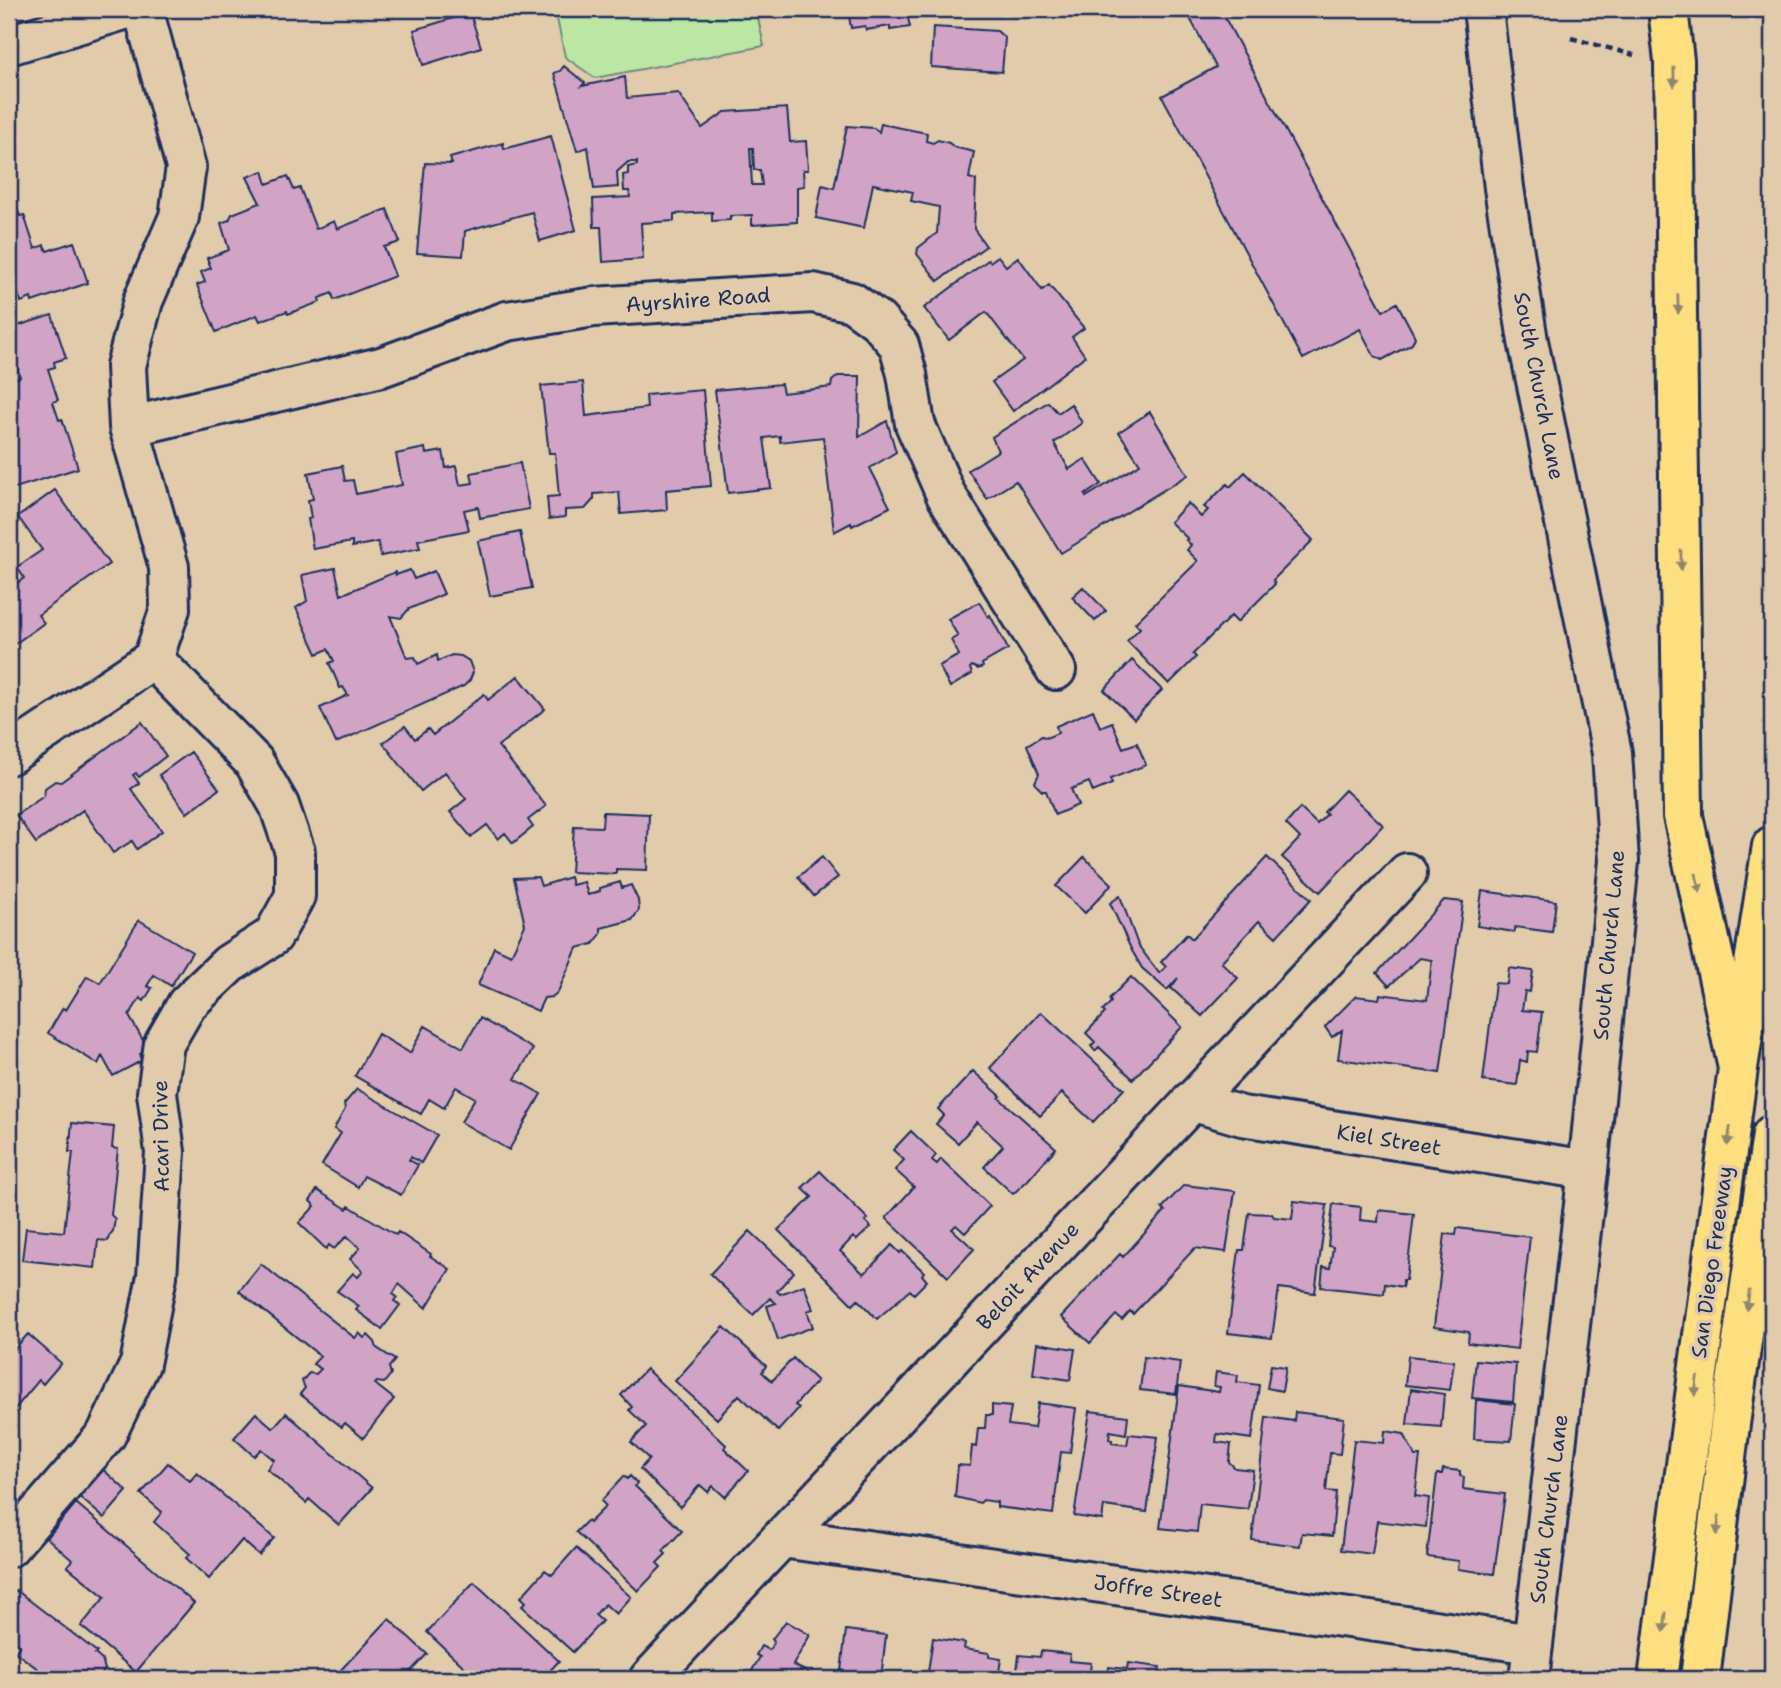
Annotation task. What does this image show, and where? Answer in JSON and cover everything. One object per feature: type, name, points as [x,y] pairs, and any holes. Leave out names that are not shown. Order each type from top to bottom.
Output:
[{"type":"highway","points":[[1668,9],[1674,61],[1683,816],[1738,1068]]},
{"type":"highway","name":"San Diego Freeway","points":[[1658,1679],[1738,1068],[1772,846]]},
{"type":"highway","points":[[1700,1679],[1730,1424],[1772,1135]]},
{"type":"street","points":[[9,45],[78,17],[127,9]]},
{"type":"street","points":[[9,755],[153,659],[170,609],[169,567],[129,427],[126,366],[143,301],[179,217],[186,167],[143,9]]},
{"type":"street","name":"South Church Lane","points":[[1483,9],[1504,188],[1528,341],[1612,753],[1619,861],[1588,1170],[1531,1662]]},
{"type":"street","name":"Ayrshire Road","points":[[129,427],[381,366],[506,321],[594,307],[813,293],[852,302],[878,321],[899,345],[907,373],[915,424],[946,495],[1056,670]]},
{"type":"street","name":"Acari Drive","points":[[9,1547],[106,1435],[140,1364],[157,1276],[164,1152],[157,1093],[164,1044],[187,1004],[229,964],[272,936],[295,896],[295,852],[279,805],[254,762],[153,659]]},
{"type":"street","name":"Beloit Avenue","points":[[649,1679],[1407,873]]},
{"type":"street","name":"Kiel Street","points":[[1191,1101],[1242,1116],[1588,1170]]},
{"type":"street","name":"Joffre Street","points":[[782,1538],[1531,1662]]},
{"type":"path","points":[[1571,38],[1635,55]]},
{"type":"green space","points":[[555,9],[756,9],[764,46],[595,78],[565,57]]},
{"type":"building","points":[[845,9],[906,9],[910,27],[890,30],[890,26],[866,30],[865,26],[851,28]]},
{"type":"building","points":[[1185,9],[1238,9],[1225,18],[1383,311],[1397,303],[1415,337],[1412,344],[1382,360],[1374,356],[1360,329],[1303,359],[1162,96],[1216,67]]},
{"type":"building","points":[[470,13],[481,47],[423,65],[414,30]]},
{"type":"building","points":[[933,27],[997,31],[1005,38],[1002,72],[931,67]]},
{"type":"building","points":[[564,66],[585,83],[582,86],[625,77],[627,98],[678,93],[702,128],[725,112],[787,108],[790,142],[806,141],[808,170],[803,170],[804,186],[797,187],[797,222],[752,225],[752,215],[730,216],[730,220],[712,221],[712,212],[674,214],[674,221],[641,223],[643,259],[603,262],[601,227],[594,227],[593,199],[630,197],[629,191],[624,191],[623,175],[628,174],[628,167],[637,165],[637,162],[628,162],[617,172],[618,187],[594,189],[588,147],[577,151],[554,73]],"holes":[[[750,148],[753,148],[754,170],[760,170],[762,185],[752,185]]]},
{"type":"building","points":[[881,124],[927,133],[926,141],[933,143],[938,140],[974,152],[969,178],[976,180],[974,229],[986,246],[938,281],[917,254],[918,248],[937,233],[939,207],[911,201],[913,192],[873,184],[864,228],[816,218],[822,185],[834,188],[847,126],[874,128],[879,132]]},
{"type":"building","points":[[551,136],[576,230],[540,241],[532,212],[465,231],[463,256],[417,253],[425,163],[452,164],[450,158],[503,143],[504,149]]},
{"type":"building","points":[[263,171],[267,184],[288,176],[294,190],[300,188],[316,229],[334,221],[337,229],[387,209],[400,242],[384,247],[395,276],[334,300],[332,293],[319,298],[320,302],[288,314],[287,311],[260,321],[257,315],[216,332],[197,285],[205,282],[201,272],[211,268],[207,258],[229,250],[221,223],[229,220],[232,214],[260,203],[247,177]]},
{"type":"building","points":[[17,209],[20,216],[24,215],[35,249],[44,245],[47,251],[74,242],[88,283],[32,302],[31,298],[21,302],[10,269],[14,267],[12,263],[9,264],[9,212]]},
{"type":"building","points":[[998,256],[1006,266],[1018,257],[1042,290],[1049,285],[1084,328],[1072,337],[1085,356],[1013,411],[992,382],[1023,360],[986,312],[949,340],[924,308],[988,260],[990,262]]},
{"type":"building","points":[[52,315],[66,358],[54,362],[55,367],[48,369],[58,400],[53,402],[59,420],[62,419],[78,468],[9,490],[9,381],[20,377],[10,346],[16,344],[11,328]]},
{"type":"building","points":[[838,376],[860,376],[859,437],[887,421],[896,452],[870,468],[890,507],[834,532],[823,437],[780,442],[780,436],[764,438],[771,488],[728,493],[715,390],[781,384],[783,393],[831,387],[832,381]]},
{"type":"building","points":[[583,382],[586,416],[647,408],[646,395],[703,390],[711,486],[666,490],[667,510],[621,514],[619,492],[594,494],[594,499],[585,509],[565,510],[565,517],[549,519],[547,497],[559,496],[555,453],[549,453],[541,386]]},
{"type":"building","points":[[1048,402],[1058,413],[1071,404],[1082,423],[1054,443],[1069,469],[1085,459],[1101,484],[1085,495],[1086,497],[1140,464],[1119,432],[1150,412],[1188,475],[1061,553],[1016,481],[987,499],[968,470],[998,451],[992,437]]},
{"type":"building","points":[[425,448],[426,454],[443,451],[446,468],[456,466],[460,485],[473,483],[471,473],[520,463],[529,509],[480,518],[478,507],[464,510],[469,530],[418,540],[420,548],[381,556],[378,542],[352,547],[352,542],[313,549],[308,500],[313,499],[308,473],[342,466],[345,481],[353,480],[356,494],[402,485],[396,454]]},
{"type":"building","points":[[1245,472],[1313,540],[1273,580],[1275,584],[1237,622],[1231,616],[1193,654],[1196,657],[1169,684],[1127,641],[1140,628],[1135,623],[1198,561],[1187,550],[1191,545],[1186,540],[1188,539],[1170,522],[1188,503],[1201,517],[1208,510],[1204,507],[1227,484],[1230,487]]},
{"type":"building","points":[[55,490],[109,564],[38,615],[44,623],[9,648],[9,573],[16,584],[24,578],[17,567],[42,550],[18,517]]},
{"type":"building","points":[[520,532],[532,588],[490,596],[478,541]]},
{"type":"building","points":[[335,568],[341,595],[395,572],[396,575],[410,570],[414,579],[434,571],[444,594],[409,609],[401,618],[390,616],[407,658],[415,657],[418,664],[437,655],[438,661],[452,655],[461,656],[469,661],[473,672],[470,680],[464,686],[336,743],[320,708],[348,695],[343,687],[340,688],[329,663],[334,661],[328,649],[317,654],[296,608],[307,601],[302,575]]},
{"type":"building","points":[[1083,587],[1106,611],[1095,621],[1072,597]]},
{"type":"building","points":[[979,602],[988,617],[990,615],[1008,649],[982,664],[983,667],[978,669],[972,666],[972,674],[950,687],[939,666],[959,655],[951,640],[958,636],[948,619]]},
{"type":"building","points":[[1132,660],[1162,690],[1134,719],[1104,690]]},
{"type":"building","points":[[518,676],[545,709],[498,746],[546,806],[528,820],[533,827],[513,843],[505,833],[498,839],[487,825],[471,837],[450,812],[466,799],[445,772],[421,791],[383,743],[405,726],[415,739],[428,729],[433,735],[484,694],[488,700]]},
{"type":"building","points":[[1093,710],[1100,727],[1112,722],[1123,748],[1137,743],[1146,765],[1110,779],[1112,784],[1093,792],[1089,782],[1071,789],[1078,805],[1055,815],[1046,791],[1042,791],[1035,782],[1039,774],[1027,745],[1042,736],[1046,738],[1058,733],[1056,726]]},
{"type":"building","points":[[142,722],[166,756],[139,777],[136,773],[133,775],[139,783],[131,789],[162,831],[137,849],[132,841],[113,853],[83,810],[36,843],[16,815],[44,796],[45,788],[55,781],[61,782]]},
{"type":"building","points":[[191,752],[219,789],[187,813],[159,775]]},
{"type":"building","points":[[1345,790],[1383,825],[1320,892],[1282,857],[1300,838],[1286,824],[1300,808],[1317,824],[1327,814],[1324,812]]},
{"type":"building","points":[[603,812],[649,814],[647,870],[616,869],[616,874],[571,872],[574,826],[602,827]]},
{"type":"building","points":[[822,857],[838,877],[814,896],[798,877]]},
{"type":"building","points":[[1084,857],[1112,884],[1085,913],[1056,886]]},
{"type":"building","points":[[1267,857],[1311,899],[1276,937],[1259,921],[1221,962],[1238,978],[1202,1016],[1171,988],[1178,978],[1167,990],[1142,968],[1110,903],[1120,896],[1138,945],[1159,973],[1166,967],[1161,962],[1187,934],[1192,939]]},
{"type":"building","points":[[538,877],[541,886],[570,877],[572,885],[584,882],[588,895],[620,882],[622,888],[631,885],[639,910],[632,920],[601,928],[601,934],[593,944],[577,948],[558,992],[552,997],[544,998],[538,1011],[478,985],[494,947],[511,955],[525,925],[514,878]]},
{"type":"building","points":[[1482,891],[1556,901],[1552,932],[1515,927],[1514,932],[1477,926]]},
{"type":"building","points":[[1444,900],[1463,902],[1440,1073],[1338,1059],[1342,1030],[1332,1037],[1325,1027],[1356,996],[1379,999],[1380,994],[1427,1000],[1432,960],[1420,958],[1389,986],[1377,973]]},
{"type":"building","points":[[139,920],[192,952],[171,986],[154,975],[147,986],[152,988],[144,1001],[140,998],[129,1016],[148,1049],[140,1054],[143,1060],[113,1076],[102,1056],[98,1064],[48,1033],[87,976],[100,983]]},
{"type":"building","points":[[1509,968],[1533,971],[1530,992],[1525,991],[1522,1010],[1542,1012],[1537,1052],[1528,1051],[1527,1062],[1520,1060],[1517,1085],[1483,1081],[1495,983],[1507,984]]},
{"type":"building","points":[[1131,977],[1182,1027],[1133,1079],[1099,1047],[1095,1051],[1091,1046],[1095,1042],[1086,1033],[1105,1013],[1103,1011],[1111,1002],[1109,999]]},
{"type":"building","points":[[1041,1012],[1124,1089],[1093,1122],[1062,1093],[1040,1116],[990,1068]]},
{"type":"building","points":[[480,1018],[533,1049],[515,1079],[541,1094],[509,1150],[461,1122],[475,1098],[456,1087],[444,1108],[429,1099],[421,1114],[355,1076],[378,1034],[410,1053],[425,1026],[463,1048]]},
{"type":"building","points":[[973,1071],[1001,1096],[999,1098],[1056,1148],[1013,1194],[984,1167],[1003,1146],[977,1122],[958,1143],[936,1124],[944,1115],[938,1109]]},
{"type":"building","points":[[357,1089],[437,1135],[421,1163],[411,1157],[409,1160],[418,1165],[401,1195],[364,1176],[358,1187],[322,1165],[341,1133],[334,1129],[345,1109],[344,1104]]},
{"type":"building","points":[[72,1123],[114,1127],[112,1148],[118,1149],[111,1215],[115,1219],[113,1231],[108,1241],[98,1240],[95,1268],[22,1260],[26,1228],[64,1232],[73,1152],[69,1152]]},
{"type":"building","points":[[911,1131],[936,1155],[932,1160],[937,1164],[941,1159],[990,1206],[965,1233],[956,1225],[952,1229],[974,1249],[948,1277],[886,1218],[914,1187],[895,1170],[904,1160],[893,1150]]},
{"type":"building","points":[[820,1171],[868,1219],[865,1221],[871,1227],[857,1240],[853,1237],[840,1251],[864,1274],[892,1245],[924,1272],[922,1275],[927,1281],[914,1294],[910,1290],[877,1319],[858,1300],[853,1305],[778,1230],[812,1197],[802,1188]]},
{"type":"building","points":[[1184,1185],[1235,1191],[1226,1252],[1195,1248],[1133,1314],[1130,1311],[1122,1320],[1116,1315],[1090,1343],[1061,1317],[1120,1254],[1123,1257],[1165,1211],[1162,1208]]},
{"type":"building","points":[[317,1190],[396,1235],[398,1232],[450,1269],[426,1308],[399,1284],[393,1294],[397,1297],[394,1301],[400,1305],[382,1329],[356,1310],[359,1306],[337,1291],[353,1273],[358,1277],[363,1271],[350,1259],[360,1248],[347,1236],[334,1249],[329,1245],[326,1249],[299,1223],[315,1206],[310,1201]]},
{"type":"building","points":[[1294,1201],[1327,1205],[1315,1293],[1279,1288],[1272,1338],[1228,1333],[1239,1250],[1244,1250],[1249,1213],[1272,1214],[1274,1217],[1292,1219]]},
{"type":"building","points":[[1333,1204],[1361,1207],[1360,1220],[1378,1222],[1379,1210],[1414,1214],[1403,1287],[1385,1284],[1384,1294],[1321,1287],[1323,1267],[1330,1268],[1333,1247],[1328,1246]]},
{"type":"building","points":[[1457,1228],[1530,1237],[1517,1349],[1468,1343],[1469,1332],[1434,1327],[1445,1234],[1456,1235]]},
{"type":"building","points":[[750,1231],[794,1272],[777,1291],[780,1294],[804,1285],[813,1309],[807,1311],[813,1327],[778,1340],[767,1306],[776,1303],[770,1298],[753,1315],[710,1274]]},
{"type":"building","points":[[261,1264],[355,1338],[359,1333],[364,1338],[368,1335],[377,1348],[395,1360],[389,1367],[391,1374],[384,1383],[375,1384],[394,1399],[363,1438],[345,1423],[342,1427],[300,1394],[305,1388],[302,1381],[309,1373],[316,1374],[321,1369],[313,1364],[320,1356],[239,1291]]},
{"type":"building","points":[[724,1327],[766,1366],[762,1372],[772,1381],[793,1358],[817,1381],[795,1405],[799,1408],[778,1431],[739,1395],[717,1419],[675,1381]]},
{"type":"building","points":[[28,1334],[61,1363],[43,1384],[39,1380],[14,1410],[16,1412],[9,1421],[9,1350],[12,1352]]},
{"type":"building","points":[[1037,1343],[1075,1349],[1070,1380],[1033,1374]]},
{"type":"building","points":[[1408,1356],[1454,1361],[1450,1390],[1405,1385]]},
{"type":"building","points":[[1144,1357],[1180,1362],[1176,1394],[1140,1390]]},
{"type":"building","points":[[1476,1360],[1516,1364],[1513,1402],[1472,1398]]},
{"type":"building","points":[[1271,1365],[1286,1367],[1282,1391],[1267,1388]]},
{"type":"building","points":[[646,1369],[726,1445],[724,1448],[748,1471],[725,1497],[713,1486],[708,1492],[700,1485],[680,1507],[640,1469],[649,1459],[631,1442],[646,1426],[629,1410],[632,1407],[621,1395]]},
{"type":"building","points":[[1216,1372],[1238,1375],[1237,1382],[1259,1385],[1252,1439],[1217,1434],[1216,1442],[1231,1444],[1229,1462],[1235,1468],[1253,1470],[1248,1509],[1200,1504],[1197,1532],[1160,1528],[1179,1386],[1219,1392],[1220,1387],[1214,1386]]},
{"type":"building","points":[[1411,1389],[1444,1394],[1441,1427],[1407,1424]]},
{"type":"building","points":[[1476,1400],[1515,1404],[1511,1441],[1474,1439]]},
{"type":"building","points":[[1038,1403],[1076,1408],[1070,1453],[1061,1452],[1053,1514],[997,1507],[997,1502],[983,1500],[980,1503],[955,1497],[958,1465],[970,1466],[972,1446],[976,1447],[978,1428],[985,1428],[986,1415],[992,1415],[992,1405],[1011,1407],[1008,1425],[1034,1428]]},
{"type":"building","points":[[1090,1411],[1128,1416],[1126,1434],[1110,1431],[1109,1439],[1112,1443],[1127,1445],[1129,1434],[1158,1437],[1147,1512],[1104,1506],[1102,1520],[1074,1516]]},
{"type":"building","points":[[1295,1412],[1344,1418],[1340,1454],[1330,1453],[1326,1491],[1336,1492],[1332,1536],[1302,1533],[1300,1546],[1252,1540],[1266,1417],[1294,1421]]},
{"type":"building","points":[[256,1413],[273,1428],[286,1413],[372,1488],[339,1525],[309,1499],[306,1503],[267,1469],[274,1460],[261,1449],[254,1456],[234,1438]]},
{"type":"building","points":[[1385,1431],[1404,1434],[1415,1456],[1420,1456],[1415,1496],[1429,1498],[1426,1527],[1377,1521],[1372,1554],[1341,1550],[1354,1440],[1384,1443]]},
{"type":"building","points":[[168,1463],[190,1481],[197,1473],[274,1538],[259,1555],[242,1540],[209,1579],[186,1558],[190,1554],[154,1522],[162,1512],[141,1494]]},
{"type":"building","points":[[99,1466],[127,1491],[104,1518],[76,1494]]},
{"type":"building","points":[[1443,1469],[1460,1471],[1460,1476],[1464,1477],[1463,1489],[1505,1494],[1494,1574],[1458,1569],[1459,1561],[1427,1557],[1437,1474],[1442,1474]]},
{"type":"building","points":[[624,1476],[627,1479],[630,1476],[637,1483],[635,1486],[682,1531],[663,1551],[666,1554],[657,1563],[661,1567],[638,1591],[576,1532],[606,1506],[601,1501]]},
{"type":"building","points":[[76,1503],[194,1603],[136,1672],[81,1626],[105,1597],[67,1566],[72,1560],[47,1538]]},
{"type":"building","points":[[576,1548],[631,1597],[616,1614],[605,1604],[595,1615],[602,1621],[573,1652],[522,1606],[526,1602],[521,1597],[545,1570],[552,1575]]},
{"type":"building","points":[[474,1582],[559,1661],[543,1678],[477,1679],[427,1632]]},
{"type":"building","points":[[16,1590],[97,1652],[95,1654],[102,1660],[105,1669],[101,1676],[97,1679],[37,1679],[38,1669],[15,1652],[20,1646],[9,1638],[9,1599]]},
{"type":"building","points":[[389,1619],[427,1654],[411,1671],[420,1679],[341,1679],[336,1675]]},
{"type":"building","points":[[786,1621],[810,1635],[793,1665],[809,1673],[805,1679],[747,1679],[760,1657],[756,1655],[761,1646],[769,1650],[774,1642],[772,1639]]},
{"type":"building","points":[[846,1630],[886,1635],[881,1679],[840,1679]]},
{"type":"building","points":[[933,1638],[965,1643],[964,1649],[989,1653],[989,1657],[1001,1659],[998,1679],[927,1679]]},
{"type":"building","points":[[1041,1651],[1070,1654],[1069,1661],[1091,1663],[1089,1679],[1016,1679],[1019,1655],[1040,1657]]},
{"type":"building","points":[[1128,1663],[1160,1667],[1159,1673],[1178,1676],[1178,1679],[1107,1679],[1109,1667],[1127,1669]]}]
